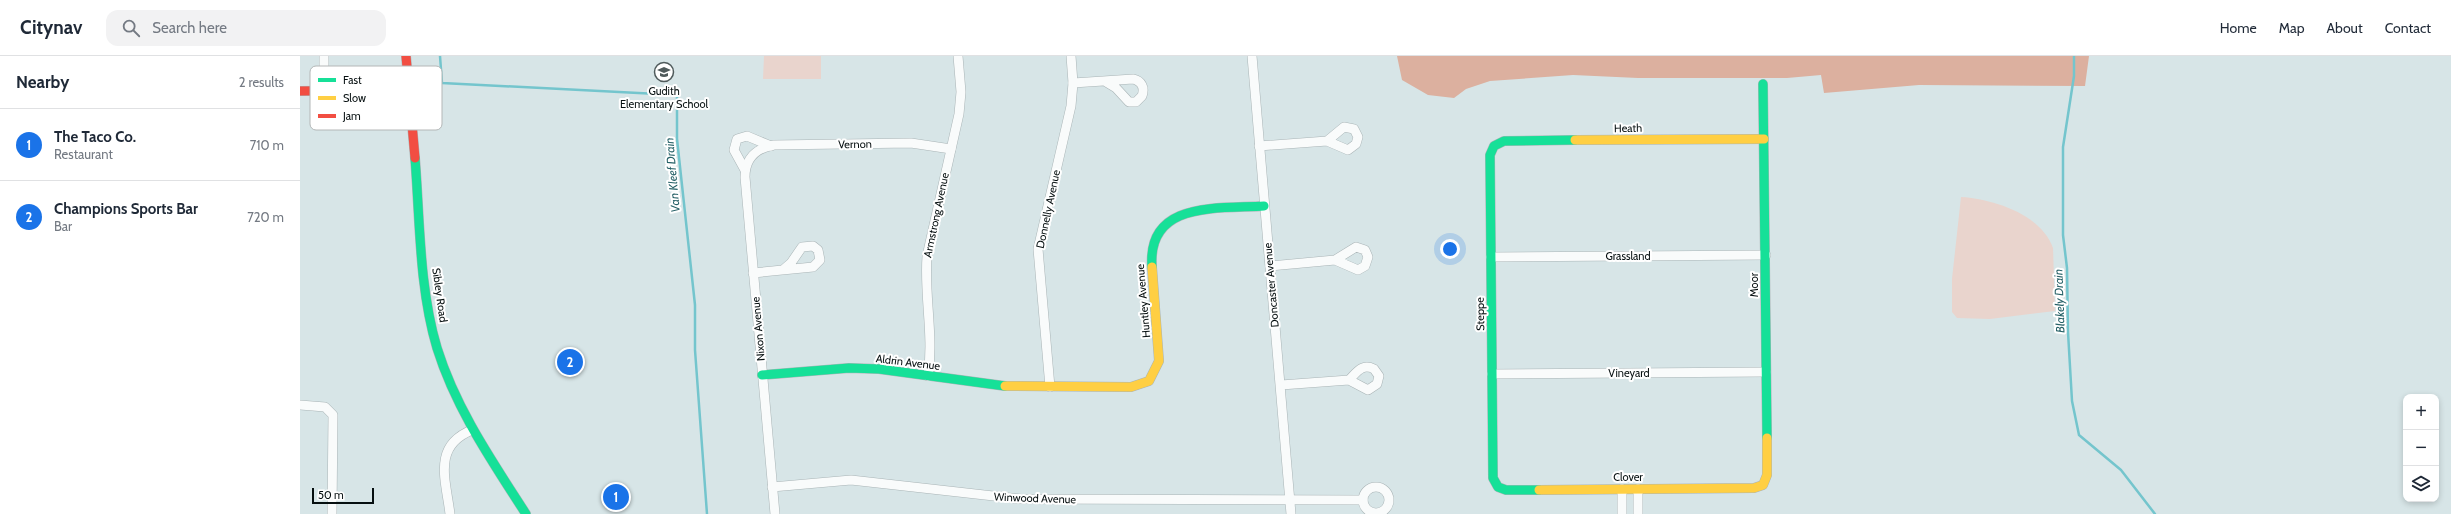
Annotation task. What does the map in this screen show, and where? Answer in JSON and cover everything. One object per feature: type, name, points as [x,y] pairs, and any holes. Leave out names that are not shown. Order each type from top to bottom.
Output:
[{"type":"street","name":"Sibley Road","points":[[406,56],[407,66]]},
{"type":"street","name":"Armstrong Avenue","points":[[928,376],[932,345],[926,278],[927,256],[960,103],[958,56]]},
{"type":"street","name":"Donnelly Avenue","points":[[1050,388],[1038,249],[1071,106],[1073,84],[1071,56]]},
{"type":"street","name":"Doncaster Avenue","points":[[1252,56],[1291,514]]},
{"type":"street","points":[[1073,84],[1106,82]]},
{"type":"street","name":"Moor","points":[[1763,485],[1767,475],[1764,84]]},
{"type":"street","name":"Sibley Road","points":[[412,130],[417,196],[430,314],[437,347],[449,381],[472,430],[526,514]]},
{"type":"street","points":[[745,170],[734,150],[737,140],[747,136],[771,146]]},
{"type":"street","name":"Heath","points":[[1494,146],[1504,141],[1764,139]]},
{"type":"street","points":[[1259,146],[1327,141]]},
{"type":"street","name":"Vernon","points":[[745,170],[749,160],[759,150],[771,146],[911,143],[951,149]]},
{"type":"street","name":"Steppe","points":[[1494,146],[1490,155],[1493,478],[1495,484]]},
{"type":"street","name":"Nixon Avenue","points":[[745,170],[775,514]]},
{"type":"street","name":"Huntley Avenue","points":[[1050,388],[1131,387],[1148,381],[1158,365],[1159,354],[1151,257],[1151,247],[1156,234],[1165,223],[1184,213],[1264,206]]},
{"type":"street","name":"Grassland","points":[[1491,258],[1766,255]]},
{"type":"street","points":[[1270,266],[1335,260]]},
{"type":"street","points":[[753,273],[784,269]]},
{"type":"street","name":"Aldrin Avenue","points":[[762,375],[850,368],[928,376],[986,385],[1050,388]]},
{"type":"street","name":"Vineyard","points":[[1492,374],[1766,372]]},
{"type":"street","points":[[1280,385],[1349,380]]},
{"type":"street","points":[[300,405],[325,407],[333,415],[332,514]]},
{"type":"street","points":[[448,514],[444,472],[446,455],[457,437],[472,430]]},
{"type":"street","name":"Winwood Avenue","points":[[772,487],[851,480],[1021,499],[1363,500]]},
{"type":"street","name":"Clover","points":[[1495,484],[1501,489],[1506,490],[1754,488],[1763,485]]},
{"type":"street","points":[[1622,489],[1622,514]]},
{"type":"street","points":[[1638,489],[1638,514]]},
{"type":"shaded area","points":[[764,56],[821,56],[821,79],[763,79]]},
{"type":"shaded area","points":[[1397,56],[2089,56],[2085,86],[1919,85],[1824,93],[1821,75],[1787,78],[1638,78],[1573,75],[1490,81],[1466,89],[1454,98],[1428,95],[1402,80]]},
{"type":"shaded area","points":[[1961,197],[1987,201],[2014,210],[2027,217],[2047,236],[2053,248],[2055,311],[1990,319],[1957,318],[1952,312],[1952,279]]},
{"type":"waterway","name":"Van Kleef Drain","points":[[440,56],[441,66]]},
{"type":"waterway","name":"Blakely Drain","points":[[2074,56],[2074,76],[2063,147],[2063,235],[2067,268],[2068,332],[2072,401],[2079,435],[2121,470],[2155,514]]},
{"type":"waterway","name":"Van Kleef Drain","points":[[442,83],[677,95],[677,139],[695,305],[695,350],[707,514]]},
{"type":"traffic: fast","points":[[1763,84],[1767,438]]},
{"type":"traffic: fast","points":[[1539,490],[1506,490],[1498,487],[1493,478],[1490,155],[1494,146],[1504,141],[1575,140]]},
{"type":"traffic: fast","points":[[415,158],[423,278],[431,325],[437,348],[454,392],[476,434],[526,514]]},
{"type":"traffic: fast","points":[[1152,267],[1153,246],[1161,230],[1173,219],[1188,213],[1207,209],[1264,206]]},
{"type":"traffic: fast","points":[[762,375],[849,368],[879,369],[1005,386]]},
{"type":"traffic: slow","points":[[1575,140],[1764,139]]},
{"type":"traffic: slow","points":[[1005,386],[1131,387],[1149,381],[1159,361],[1152,267]]},
{"type":"traffic: slow","points":[[1539,490],[1754,488],[1763,485],[1767,475],[1767,438]]},
{"type":"traffic: jam","points":[[406,56],[407,66]]},
{"type":"traffic: jam","points":[[300,91],[310,91]]},
{"type":"traffic: jam","points":[[413,130],[415,158]]},
{"type":"place","name":"Gudith Elementary School","points":[[664,72]]},
{"type":"place","name":"Champions Sports Bar","points":[[570,362]]},
{"type":"place","name":"The Taco Co.","points":[[616,497]]}]
